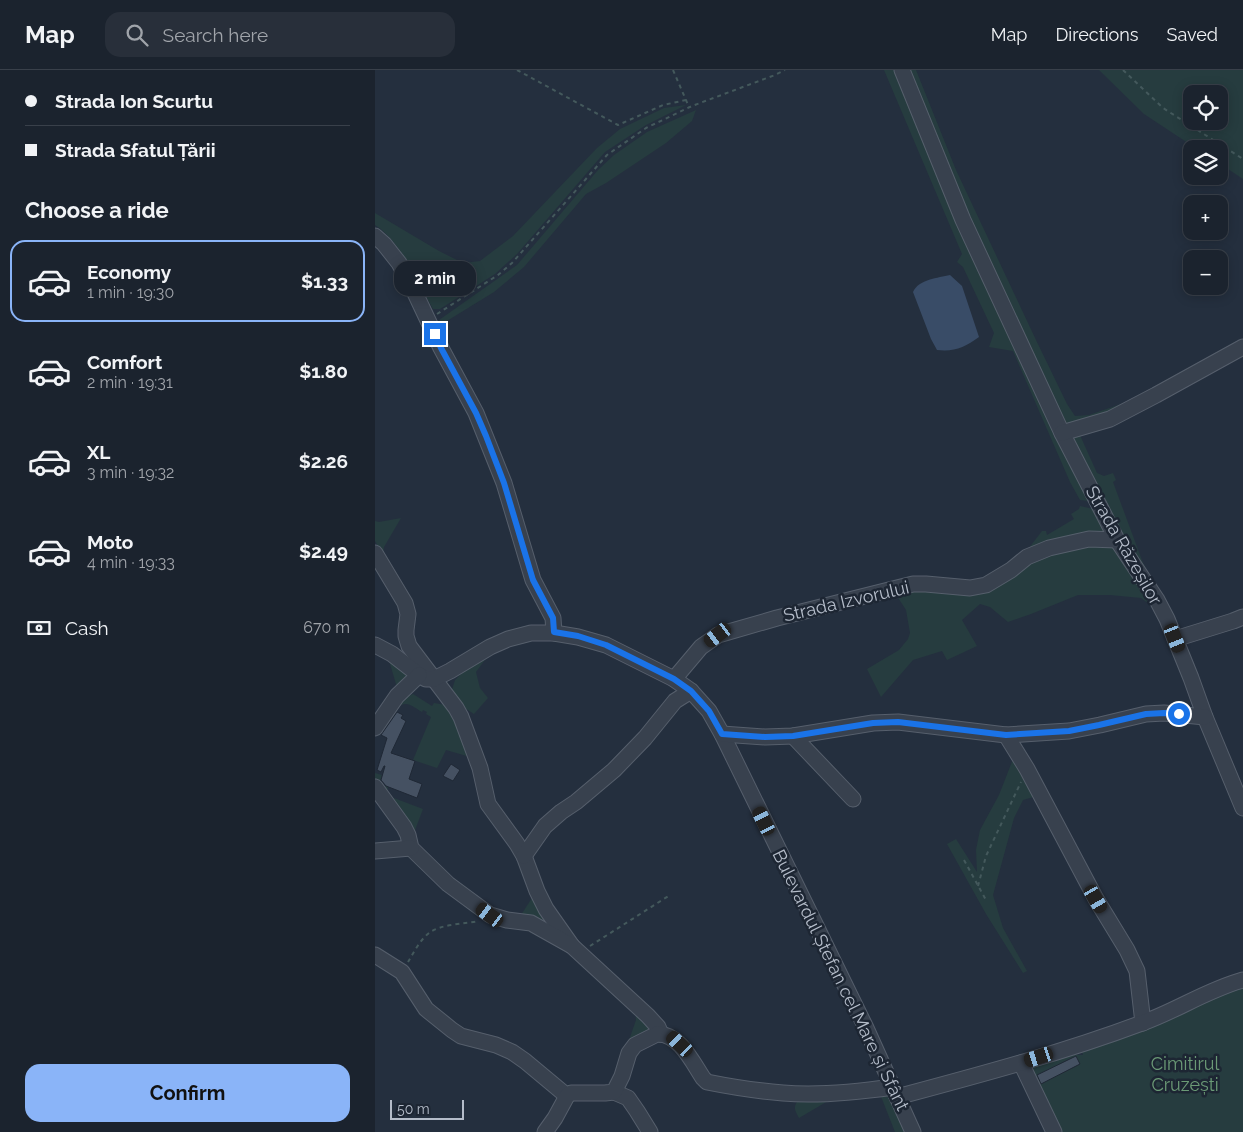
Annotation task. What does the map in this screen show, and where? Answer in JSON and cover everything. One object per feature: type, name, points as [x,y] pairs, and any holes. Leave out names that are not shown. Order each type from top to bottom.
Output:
[{"type":"street","name":"Strada Răzeșilor","points":[[902,70],[963,220],[1062,433],[1117,540],[1157,600],[1175,638],[1243,808]]},
{"type":"street","points":[[375,236],[399,263],[476,413],[504,483],[533,580],[553,618],[554,632]]},
{"type":"street","points":[[1062,433],[1110,419],[1243,347]]},
{"type":"street","name":"Strada Izvorului","points":[[674,679],[701,647],[718,635],[777,618],[913,584],[970,588],[986,585],[1011,570],[1027,557],[1049,548],[1089,539],[1117,540]]},
{"type":"street","points":[[375,553],[405,603],[408,614],[406,636],[409,646],[426,677]]},
{"type":"street","points":[[1175,638],[1243,617]]},
{"type":"street","name":"Bulevardul Ștefan cel Mare și Sfânt","points":[[375,728],[397,696],[426,677],[450,671],[490,647],[508,639],[531,633],[554,632],[578,636],[606,645],[674,679],[691,691],[709,711],[722,734],[866,1028],[913,1132]]},
{"type":"street","points":[[375,645],[426,677],[456,708],[480,768],[488,804],[517,844],[524,856],[546,909],[575,950]]},
{"type":"street","points":[[524,856],[545,826],[613,770],[645,738],[675,701],[691,691]]},
{"type":"street","points":[[722,734],[765,737],[793,736],[873,723],[898,722],[1006,735],[1069,731],[1146,714],[1164,713],[1205,717]]},
{"type":"street","points":[[1006,735],[1027,769],[1096,899],[1137,970],[1143,1023]]},
{"type":"street","points":[[793,736],[853,799]]},
{"type":"street","points":[[375,786],[405,827],[411,848],[434,872],[490,915],[531,924],[575,950],[648,1016],[658,1027],[661,1034]]},
{"type":"street","points":[[375,851],[411,848]]},
{"type":"street","points":[[375,955],[402,972],[426,1009],[452,1030],[461,1036],[496,1045],[512,1052],[567,1096]]},
{"type":"street","points":[[614,1092],[622,1076],[629,1053],[635,1045],[657,1034],[672,1037],[680,1044],[707,1082],[786,1094],[866,1091],[895,1092],[1021,1063],[1143,1023],[1171,1012],[1218,988],[1243,980]]},
{"type":"street","points":[[1021,1063],[1054,1132]]},
{"type":"street","points":[[545,1132],[567,1096],[571,1093],[614,1092],[628,1098],[651,1132]]},
{"type":"path","points":[[517,70],[618,125],[663,105],[686,100]]},
{"type":"path","points":[[673,70],[689,107]]},
{"type":"path","points":[[429,320],[498,275],[512,263],[607,156],[646,128],[689,107],[775,76],[785,70]]},
{"type":"path","points":[[1123,70],[1163,108],[1243,159]]},
{"type":"path","points":[[978,886],[986,856],[1027,769]]},
{"type":"path","points":[[964,860],[987,902]]},
{"type":"path","points":[[575,950],[670,895]]},
{"type":"path","points":[[402,972],[421,941],[430,932],[439,928],[481,921],[490,915]]},
{"type":"green space","points":[[884,70],[895,70],[1092,499],[1089,501],[1080,500],[1070,482],[1013,351],[989,347],[994,333],[963,267],[957,262],[962,254]]},
{"type":"green space","points":[[906,70],[916,70],[956,170],[1036,340],[1067,404],[1075,416],[1089,415],[1153,393],[1109,416],[1073,426],[1063,423],[969,221]]},
{"type":"green space","points":[[1099,70],[1243,70],[1243,179],[1228,169],[1228,140],[1183,140],[1144,114]]},
{"type":"green space","points":[[686,105],[646,125],[605,152],[517,254],[495,274],[440,309],[433,309],[401,252],[384,232],[375,225],[375,213],[463,263],[480,261],[513,236],[597,148],[620,129],[664,108]]},
{"type":"green space","points":[[696,110],[692,121],[666,143],[586,194],[524,267],[494,292],[442,324],[439,320],[517,265],[598,170],[614,155],[647,132]]},
{"type":"green space","points":[[1079,433],[1097,473],[1104,476],[1113,473],[1116,480],[1113,482],[1143,563],[1155,584],[1123,540],[1072,441]]},
{"type":"green space","points":[[1080,506],[1098,510],[1112,536],[1022,557],[1042,531],[1046,531],[1047,535],[1074,519],[1071,514],[1079,509]]},
{"type":"green space","points":[[401,518],[384,547],[383,555],[375,541],[375,521]]},
{"type":"green space","points":[[1110,543],[1156,609],[1141,598],[1110,595],[1078,595],[1008,622],[990,607],[980,604],[962,620],[977,646],[947,660],[942,651],[913,660],[881,697],[867,669],[899,650],[908,639],[910,633],[906,610],[895,593],[907,590],[967,591],[1049,551]]},
{"type":"green space","points":[[484,656],[487,657],[476,672],[480,688],[488,698],[474,714],[450,696],[455,680]]},
{"type":"green space","points":[[388,657],[408,675],[406,682],[398,691]]},
{"type":"green space","points":[[413,694],[432,706],[434,703],[452,706],[470,757],[446,750],[437,768],[413,760],[431,717],[426,714],[427,712],[423,710],[422,712],[406,704],[390,711],[403,699]]},
{"type":"green space","points":[[1015,754],[1037,796],[1023,800],[1014,818],[993,895],[1003,928],[1027,971],[1023,973],[986,914],[947,844],[956,839],[977,872],[976,850],[980,830],[999,795]]},
{"type":"green space","points":[[375,773],[382,775],[379,784],[388,787],[386,795],[423,809],[414,833],[375,782]]},
{"type":"green space","points":[[532,898],[563,939],[519,918]]},
{"type":"green space","name":"Cimitirul Cruzești","points":[[1243,984],[1243,1132],[1060,1132],[1033,1077],[1031,1064],[1073,1051],[1076,1055],[1083,1055],[1082,1050]]},
{"type":"green space","points":[[635,1010],[654,1029],[628,1043],[636,1020]]},
{"type":"green space","points":[[880,1094],[886,1095],[889,1098],[904,1132],[895,1132]]},
{"type":"green space","points":[[833,1098],[799,1118],[795,1110],[799,1099]]},
{"type":"water","points":[[950,275],[962,286],[979,337],[959,348],[937,350],[913,292],[924,282]]},
{"type":"building","points":[[397,712],[403,715],[401,718],[406,721],[391,753],[415,761],[409,779],[422,784],[417,798],[386,786],[381,780],[385,766],[381,772],[377,770],[387,738],[381,735]]},
{"type":"building","points":[[451,764],[460,770],[453,781],[443,776]]},
{"type":"building","points":[[1076,1056],[1080,1064],[1041,1084],[1037,1075]]},
{"type":"route","points":[[435,334],[486,436],[504,483],[533,580],[553,618],[554,632],[578,636],[606,645],[674,679],[691,691],[709,711],[722,734],[765,737],[793,736],[873,723],[898,722],[1006,735],[1069,731],[1146,714],[1179,714]]}]
